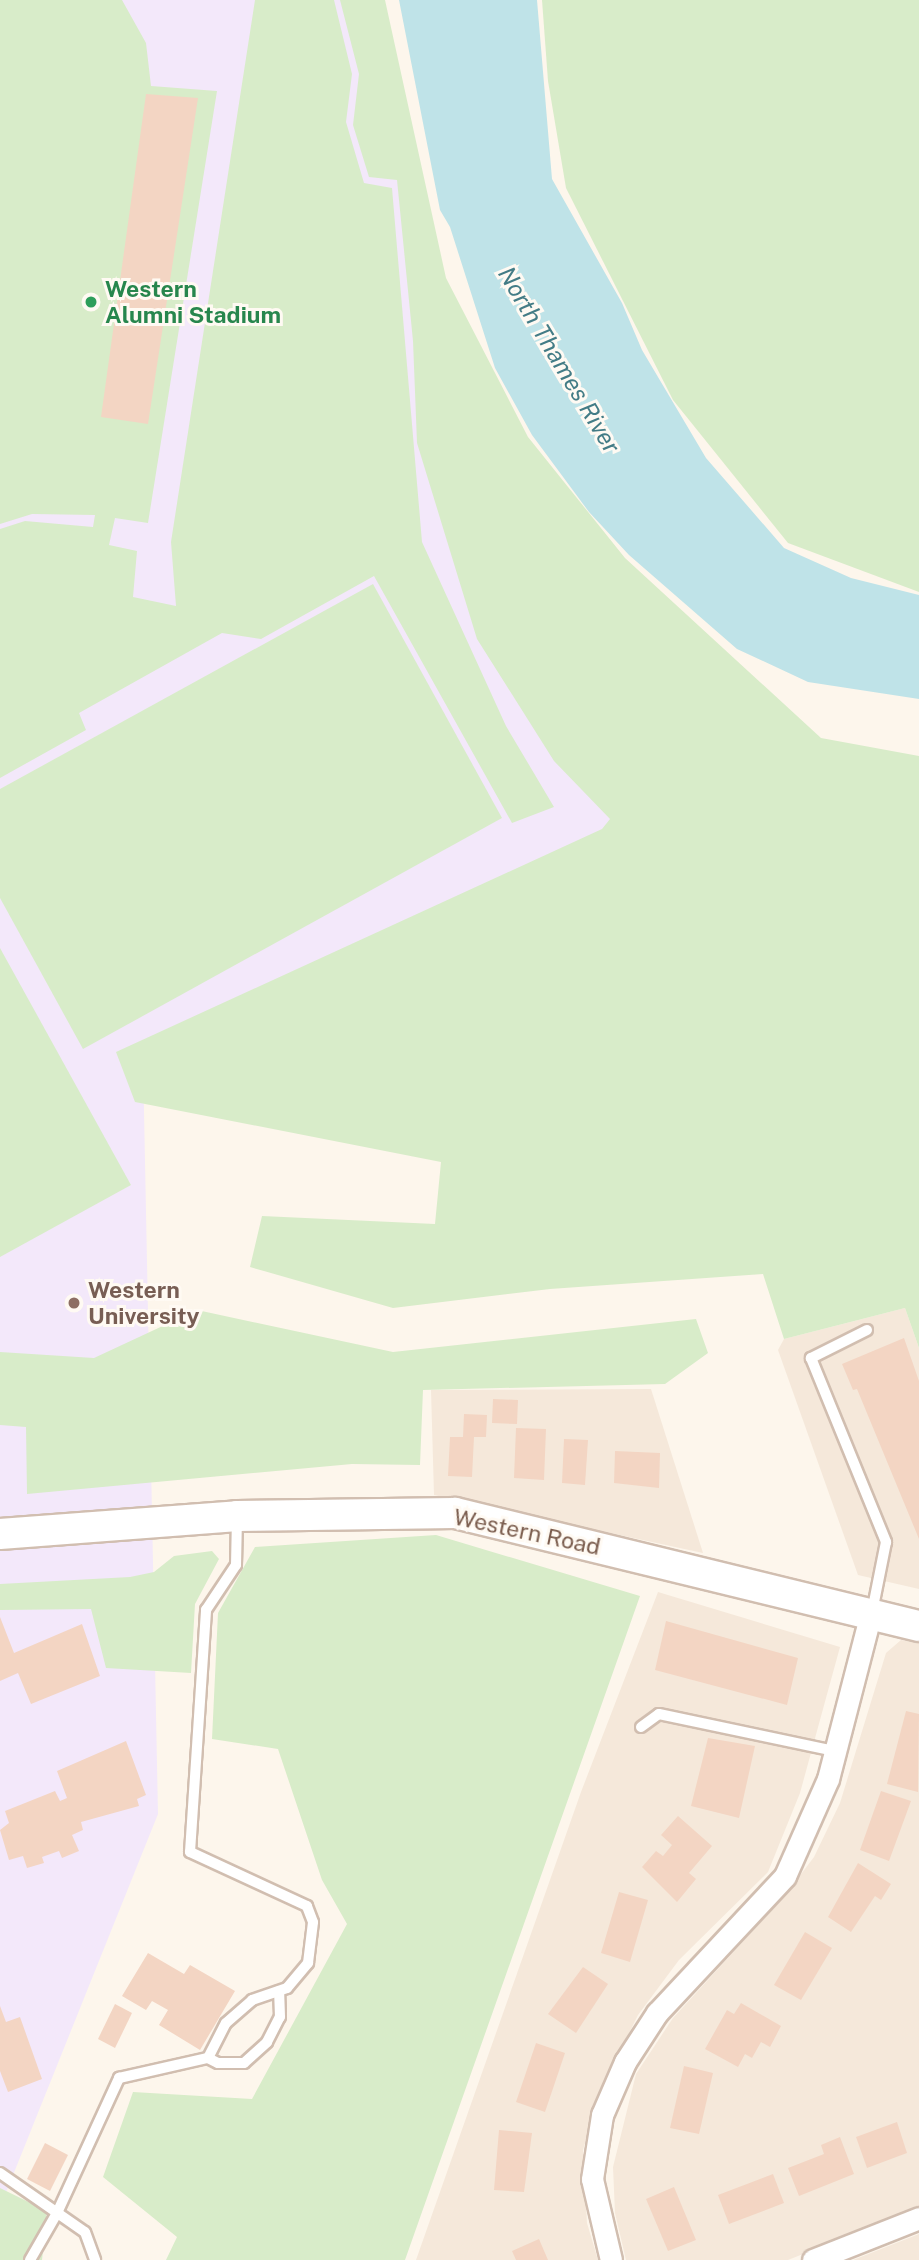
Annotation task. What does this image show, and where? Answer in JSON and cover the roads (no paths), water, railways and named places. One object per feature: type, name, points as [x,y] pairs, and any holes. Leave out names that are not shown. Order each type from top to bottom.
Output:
[{"type":"main road","name":"Western Road","points":[[0,1534],[237,1516],[455,1513],[919,1626]]},
{"type":"street","points":[[611,2260],[593,2179],[601,2115],[625,2062],[657,2013],[785,1876],[835,1751],[871,1613]]},
{"type":"street","points":[[813,2260],[919,2218]]},
{"type":"lane","points":[[867,1330],[811,1358],[886,1542],[871,1613]]},
{"type":"lane","points":[[208,2058],[226,2023],[251,2000],[279,1991],[308,1964],[313,1922],[307,1906],[190,1852],[206,1610],[236,1565],[237,1516]]},
{"type":"lane","points":[[641,1727],[659,1714],[835,1751]]},
{"type":"lane","points":[[30,2260],[58,2213],[118,2078],[208,2058],[218,2063],[244,2063],[267,2042],[280,2017],[279,1991]]},
{"type":"lane","points":[[0,2173],[85,2232],[94,2260]]},
{"type":"water","name":"North Thames River","points":[[399,0],[537,0],[552,179],[622,303],[642,350],[706,458],[784,548],[851,578],[919,595],[919,699],[808,682],[737,649],[629,555],[589,512],[532,435],[495,368],[450,227],[440,210]]},
{"type":"place","name":"Western Alumni Stadium","points":[[91,302]]},
{"type":"place","name":"Western University","points":[[74,1303]]}]
